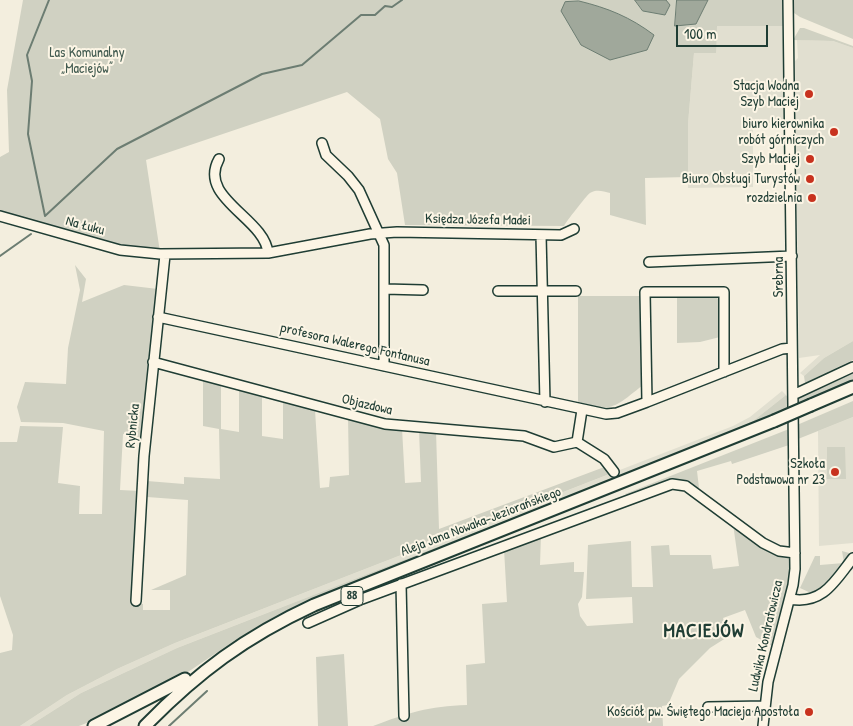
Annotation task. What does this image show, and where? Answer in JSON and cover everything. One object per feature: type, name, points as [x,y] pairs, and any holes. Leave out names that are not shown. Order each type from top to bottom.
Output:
[{"type":"main road","name":"Aleja Jana Nowaka-Jeziorańskiego","points":[[154,726],[203,679],[242,650],[286,624],[776,424],[813,408],[853,387]]},
{"type":"main road","name":"Aleja Jana Nowaka-Jeziorańskiego","points":[[813,408],[853,395]]},
{"type":"main road","name":"Aleja Jana Nowaka-Jeziorańskiego","points":[[145,726],[186,685],[216,660],[259,632],[314,605],[776,424]]},
{"type":"main road","points":[[94,726],[170,689],[216,660]]},
{"type":"street","name":"Srebrna","points":[[788,0],[795,553]]},
{"type":"street","points":[[322,143],[326,155],[355,184],[384,245],[384,366]]},
{"type":"street","points":[[219,159],[215,170],[216,186],[264,239],[268,253]]},
{"type":"street","name":"Na Łuku","points":[[0,216],[120,250],[165,254]]},
{"type":"street","name":"Księdza Józefa Madei","points":[[165,254],[268,253],[379,233],[541,235],[566,234],[574,229]]},
{"type":"street","points":[[541,235],[545,402]]},
{"type":"street","name":"Rybnicka","points":[[136,601],[144,456],[165,254]]},
{"type":"street","points":[[650,262],[792,256]]},
{"type":"street","points":[[384,289],[422,290]]},
{"type":"street","points":[[498,291],[576,291]]},
{"type":"street","points":[[647,402],[645,292],[724,292],[724,372]]},
{"type":"street","name":"profesora Walerego Fontanusa","points":[[158,317],[582,410],[611,414],[647,402],[782,349],[792,348]]},
{"type":"street","name":"Objazdowa","points":[[154,362],[385,424],[529,437],[554,447],[578,442]]},
{"type":"street","points":[[793,395],[853,367]]},
{"type":"street","points":[[582,410],[578,442],[604,459],[614,472]]},
{"type":"street","points":[[308,623],[401,584],[663,485],[682,484],[712,503],[763,543],[779,551],[795,553]]},
{"type":"street","name":"Ludwika Kondratowicza","points":[[763,726],[771,668],[794,579],[795,553]]},
{"type":"street","points":[[790,599],[812,600],[831,585],[853,558]]},
{"type":"street","points":[[401,584],[404,716]]},
{"type":"street","points":[[708,707],[765,706]]},
{"type":"shaded area","points":[[635,0],[666,0],[670,5],[665,15],[643,11]]},
{"type":"shaded area","points":[[677,0],[708,0],[696,24],[675,26]]},
{"type":"shaded area","points":[[579,1],[618,14],[654,35],[647,50],[610,60],[581,45],[561,11],[565,2]]},
{"type":"shaded area","points":[[717,26],[785,26],[787,123],[753,123],[753,187],[688,188],[688,124],[694,53]]},
{"type":"shaded area","points":[[797,40],[833,41],[853,48],[853,341],[824,358],[804,376],[800,373],[820,355],[799,358],[795,61],[798,58]]},
{"type":"shaded area","points":[[782,391],[786,395],[753,421],[735,431],[177,648],[81,693],[29,726],[20,726],[67,695],[117,669],[175,643],[733,426],[750,417]]},
{"type":"shaded area","name":"Szkoła Podstawowa nr 23","points":[[853,417],[853,543],[819,546],[818,431]]},
{"type":"green space","name":"Las Komunalny „Maciejów”","points":[[23,0],[785,0],[785,26],[717,26],[716,53],[694,53],[688,124],[688,177],[645,178],[646,225],[610,215],[610,193],[597,191],[588,195],[564,226],[405,225],[397,173],[388,159],[380,119],[347,92],[146,160],[160,252],[126,249],[0,211],[0,157],[9,152],[7,90]]},
{"type":"green space","points":[[794,0],[853,0],[853,39],[800,17],[794,13]]},
{"type":"green space","points":[[800,28],[853,46],[853,48],[833,41],[793,40]]},
{"type":"green space","points":[[75,265],[86,279],[82,302],[124,285],[158,289],[144,438],[123,434],[120,490],[140,491],[134,604],[143,604],[143,610],[170,610],[170,590],[151,590],[186,575],[188,500],[147,497],[147,481],[184,484],[184,477],[220,479],[219,429],[203,426],[203,381],[221,383],[221,429],[239,432],[239,389],[262,397],[262,436],[283,439],[283,402],[315,410],[320,488],[329,487],[330,477],[349,475],[348,417],[402,428],[405,483],[421,482],[419,430],[436,431],[439,529],[607,466],[612,473],[175,643],[117,669],[67,695],[20,726],[0,726],[0,653],[12,650],[13,635],[0,596],[0,442],[17,442],[20,426],[63,427],[58,483],[80,486],[79,514],[102,514],[104,431],[63,423],[21,422],[17,407],[25,382],[66,384],[68,348],[80,290]]},
{"type":"green space","points":[[677,295],[714,295],[718,299],[720,337],[700,342],[677,343]]},
{"type":"green space","points":[[578,296],[643,296],[643,385],[614,406],[600,408],[578,405]]},
{"type":"green space","points":[[853,341],[853,360],[805,383],[804,376],[824,358]]},
{"type":"green space","points":[[853,372],[853,382],[798,405],[799,398],[805,393]]},
{"type":"green space","points":[[786,395],[789,410],[276,616],[237,639],[176,680],[112,713],[79,726],[29,726],[81,693],[177,648],[735,431],[753,421]]},
{"type":"green space","points":[[853,401],[853,417],[798,439],[797,425]]},
{"type":"green space","points":[[789,429],[789,445],[732,464],[731,461],[697,471],[699,488],[695,489],[683,483],[629,497],[625,494]]},
{"type":"green space","points":[[827,447],[845,447],[846,479],[827,479]]},
{"type":"green space","points":[[733,524],[791,556],[790,581],[772,646],[756,637],[745,610],[723,618],[729,636],[710,648],[679,679],[668,705],[662,706],[663,726],[373,726],[418,711],[467,705],[466,665],[485,663],[482,604],[507,602],[504,549],[541,534],[540,565],[574,562],[574,572],[584,572],[582,597],[578,604],[580,616],[587,626],[633,623],[632,597],[586,599],[588,545],[631,541],[632,587],[653,587],[651,546],[669,545],[670,555],[711,555],[713,569],[739,566]]},
{"type":"green space","points":[[842,551],[849,553],[849,558],[825,587],[813,594],[800,588],[815,556],[820,556],[820,565],[844,563]]},
{"type":"green space","points":[[344,654],[348,726],[318,726],[316,657]]},
{"type":"waterway","points":[[45,216],[28,134],[32,81],[27,55],[49,0]]},
{"type":"waterway","points":[[45,216],[117,149],[262,74],[302,65],[361,15],[375,15],[385,6],[392,7],[402,0]]},
{"type":"waterway","points":[[0,256],[31,234]]},
{"type":"waterway","points":[[169,726],[207,691]]},
{"type":"place","name":"Stacja Wodna Szyb Maciej","points":[[809,94]]},
{"type":"place","name":"biuro kierownika robót górniczych","points":[[834,132]]},
{"type":"place","name":"Szyb Maciej","points":[[810,159]]},
{"type":"place","name":"Biuro Obsługi Turystów","points":[[810,179]]},
{"type":"place","name":"rozdzielnia","points":[[812,198]]},
{"type":"place","name":"Szkoła Podstawowa nr 23","points":[[835,472]]},
{"type":"place","name":"Kościół pw. Świętego Macieja Apostoła","points":[[809,712]]},
{"type":"district","name":"MACIEJÓW","points":[[704,632]]}]
